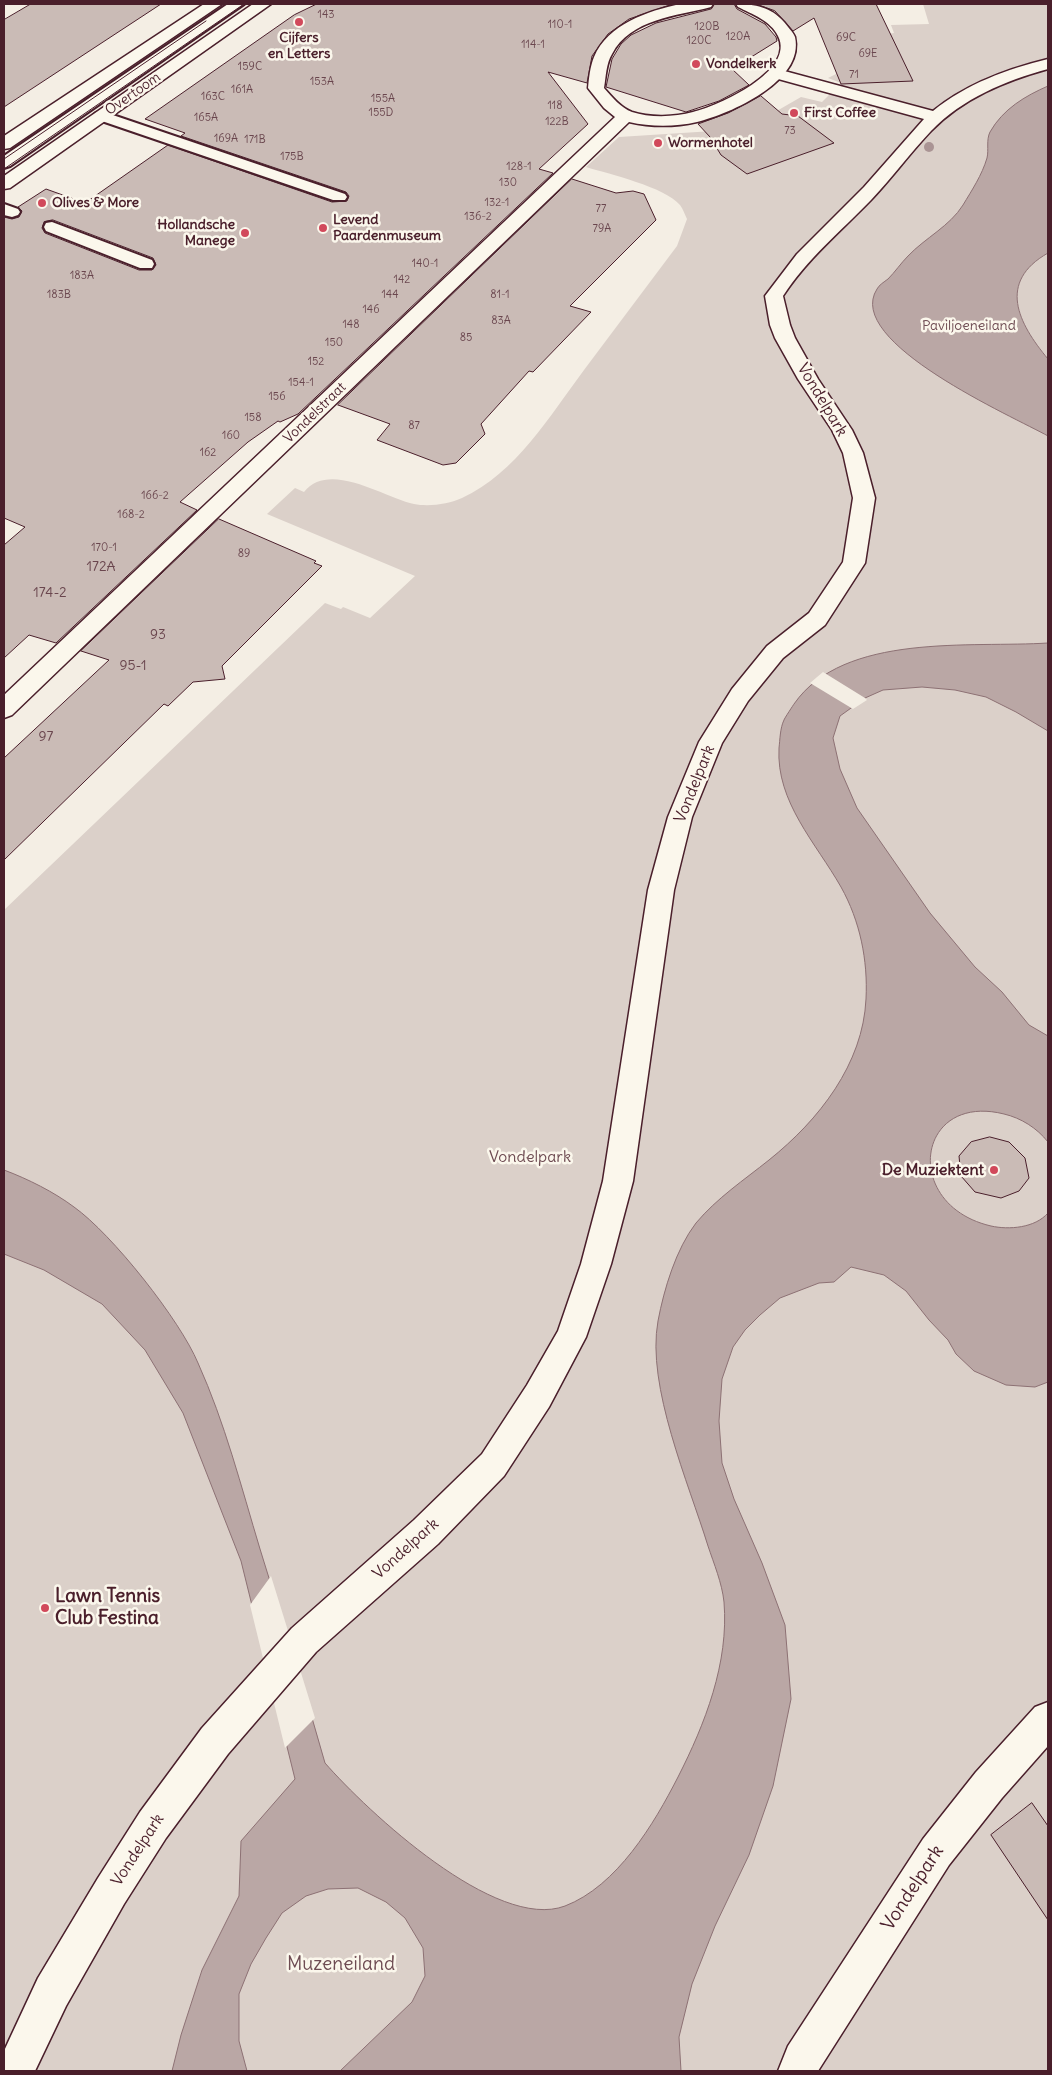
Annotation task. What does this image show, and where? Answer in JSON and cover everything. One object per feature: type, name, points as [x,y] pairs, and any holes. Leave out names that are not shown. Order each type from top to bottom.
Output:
[{"type":"street","name":"Overtoom","points":[[4,144],[214,4]]},
{"type":"street","name":"Overtoom","points":[[4,184],[262,4]]},
{"type":"street","points":[[705,4],[679,8],[638,23],[622,34],[606,50],[598,67],[596,88],[610,106],[626,116],[666,120],[693,117],[737,101],[777,74],[789,51],[783,29],[764,12],[744,4]]},
{"type":"street","name":"Vondelpark","points":[[15,2071],[52,1992],[106,1899],[153,1825],[215,1741],[304,1640],[426,1532],[493,1464],[538,1396],[571,1337],[596,1264],[618,1181],[660,890],[680,817],[711,742],[740,695],[775,652],[817,619],[854,563],[864,498],[853,453],[842,430],[808,379],[785,338],[780,325],[774,296],[798,261],[861,201],[936,116],[962,97],[986,85],[1022,70],[1048,64]]},
{"type":"street","points":[[777,74],[936,116]]},
{"type":"street","name":"Vondelstraat","points":[[4,708],[626,116]]},
{"type":"street","name":"Vondelpark","points":[[798,2071],[802,2060],[936,1852],[989,1785],[1048,1720]]},
{"type":"lane","name":"Overtoom","points":[[4,164],[237,4]]},
{"type":"lane","points":[[101,116],[339,197]]},
{"type":"lane","points":[[52,227],[146,264]]},
{"type":"lane","points":[[64,251],[81,239]]},
{"type":"green space","name":"Vondelpark","points":[[923,4],[1048,4],[1048,2071],[4,2071],[4,910],[325,603],[341,609],[343,607],[370,618],[415,576],[267,514],[295,488],[304,492],[315,483],[328,480],[342,480],[414,504],[432,505],[451,502],[481,487],[499,474],[515,459],[544,425],[677,246],[687,219],[680,205],[673,198],[662,192],[586,167],[619,137],[713,131],[768,116],[801,97],[822,102],[841,83],[828,78],[838,73],[888,34],[894,33],[891,25],[929,24]]},
{"type":"shaded area","points":[[1048,86],[1048,253],[1032,264],[1022,277],[1018,290],[1018,303],[1021,317],[1028,331],[1048,359],[1048,436],[970,395],[907,354],[885,332],[873,310],[879,286],[888,279],[905,259],[944,226],[963,205],[985,164],[988,155],[989,135],[995,124],[1015,104]]},
{"type":"shaded area","points":[[1048,643],[1048,731],[986,697],[955,690],[922,687],[883,690],[865,698],[840,716],[833,738],[840,769],[857,808],[930,913],[975,967],[1002,992],[1029,1025],[1048,1036],[1048,1142],[1034,1128],[1016,1118],[1004,1114],[974,1112],[952,1119],[937,1134],[931,1154],[932,1176],[943,1197],[962,1214],[991,1226],[1014,1228],[1036,1222],[1048,1213],[1048,1382],[1035,1387],[1006,1385],[974,1371],[956,1354],[948,1340],[906,1291],[884,1275],[851,1267],[834,1282],[819,1283],[780,1298],[745,1330],[733,1347],[722,1379],[719,1421],[722,1463],[734,1499],[762,1563],[785,1625],[791,1699],[773,1786],[749,1855],[715,1926],[692,1984],[679,2037],[681,2071],[340,2071],[412,2002],[425,1976],[423,1948],[405,1918],[386,1902],[358,1888],[328,1889],[306,1896],[282,1913],[266,1938],[251,1964],[239,1994],[239,2041],[247,2071],[172,2071],[181,2035],[202,1970],[239,1896],[241,1841],[295,1779],[241,1561],[183,1413],[145,1350],[102,1304],[44,1270],[4,1254],[4,1170],[49,1191],[66,1201],[90,1220],[144,1279],[189,1345],[208,1386],[239,1478],[325,1763],[401,1836],[435,1862],[470,1885],[504,1901],[537,1909],[565,1906],[584,1897],[617,1869],[632,1852],[658,1814],[688,1757],[706,1714],[719,1670],[723,1648],[725,1625],[722,1588],[671,1435],[658,1375],[656,1347],[658,1321],[667,1283],[682,1245],[696,1223],[722,1197],[787,1144],[821,1109],[847,1068],[857,1046],[863,1023],[866,999],[866,970],[858,927],[848,900],[799,821],[784,786],[780,768],[779,748],[783,723],[794,704],[816,681],[844,665],[876,654],[911,648]]},
{"type":"pier","points":[[823,672],[867,700],[853,709],[810,683]]},
{"type":"pier","points":[[271,1576],[315,1718],[285,1748],[250,1605]]},
{"type":"building","points":[[31,4],[161,4],[4,107],[4,20]]},
{"type":"building","points":[[317,4],[673,4],[629,19],[608,34],[592,56],[587,83],[548,72],[588,124],[539,169],[553,173],[298,414],[280,422],[278,421],[248,442],[180,502],[197,510],[56,643],[29,635],[4,658],[4,545],[25,527],[4,518],[4,217],[12,219],[19,217],[22,211],[18,207],[46,189],[85,203],[168,145],[332,202],[347,201],[349,196],[346,192],[181,136],[185,133],[145,119],[294,15]],"holes":[[[53,220],[153,258],[156,265],[152,270],[139,270],[45,233],[42,228],[44,222]]]},
{"type":"building","points":[[715,4],[734,4],[737,9],[765,24],[776,37],[777,41],[732,69],[749,85],[719,101],[686,112],[606,87],[612,59],[621,44],[631,35],[656,23],[711,9]]},
{"type":"building","points":[[756,4],[876,4],[913,81],[841,84],[814,18],[793,31],[775,11]]},
{"type":"building","points":[[761,96],[782,114],[798,116],[834,143],[747,174],[721,155],[710,137],[698,124],[728,113]]},
{"type":"building","points":[[572,179],[616,193],[633,191],[644,194],[656,220],[570,306],[591,312],[533,372],[529,371],[481,424],[485,434],[456,463],[443,465],[377,440],[390,424],[338,405]]},
{"type":"building","points":[[219,519],[316,561],[314,563],[322,566],[222,666],[225,679],[193,682],[168,706],[164,704],[4,860],[4,758],[109,660],[81,651]]},
{"type":"building","name":"De Muziektent","points":[[990,1137],[1009,1142],[1025,1158],[1029,1178],[1019,1191],[1001,1198],[975,1192],[961,1176],[959,1156],[971,1142]]},
{"type":"building","points":[[1032,1803],[1048,1826],[1048,1920],[991,1835]]},
{"type":"tram line","points":[[4,169],[244,4]]},
{"type":"tram line","points":[[4,159],[206,21]]},
{"type":"place","name":"Cijfers en Letters","points":[[299,22]]},
{"type":"place","name":"Vondelkerk","points":[[696,64]]},
{"type":"place","name":"First Coffee","points":[[794,113]]},
{"type":"place","name":"Wormenhotel","points":[[658,143]]},
{"type":"place","name":"Olives & More","points":[[42,203]]},
{"type":"place","name":"Levend Paardenmuseum","points":[[323,228]]},
{"type":"place","name":"Hollandsche Manege","points":[[245,233]]},
{"type":"place","name":"De Muziektent","points":[[994,1170]]},
{"type":"place","name":"Lawn Tennis Club Festina","points":[[45,1608]]},
{"type":"park label","name":"Paviljoeneiland","points":[[969,326]]},
{"type":"park label","name":"Muzeneiland","points":[[341,1965]]}]
